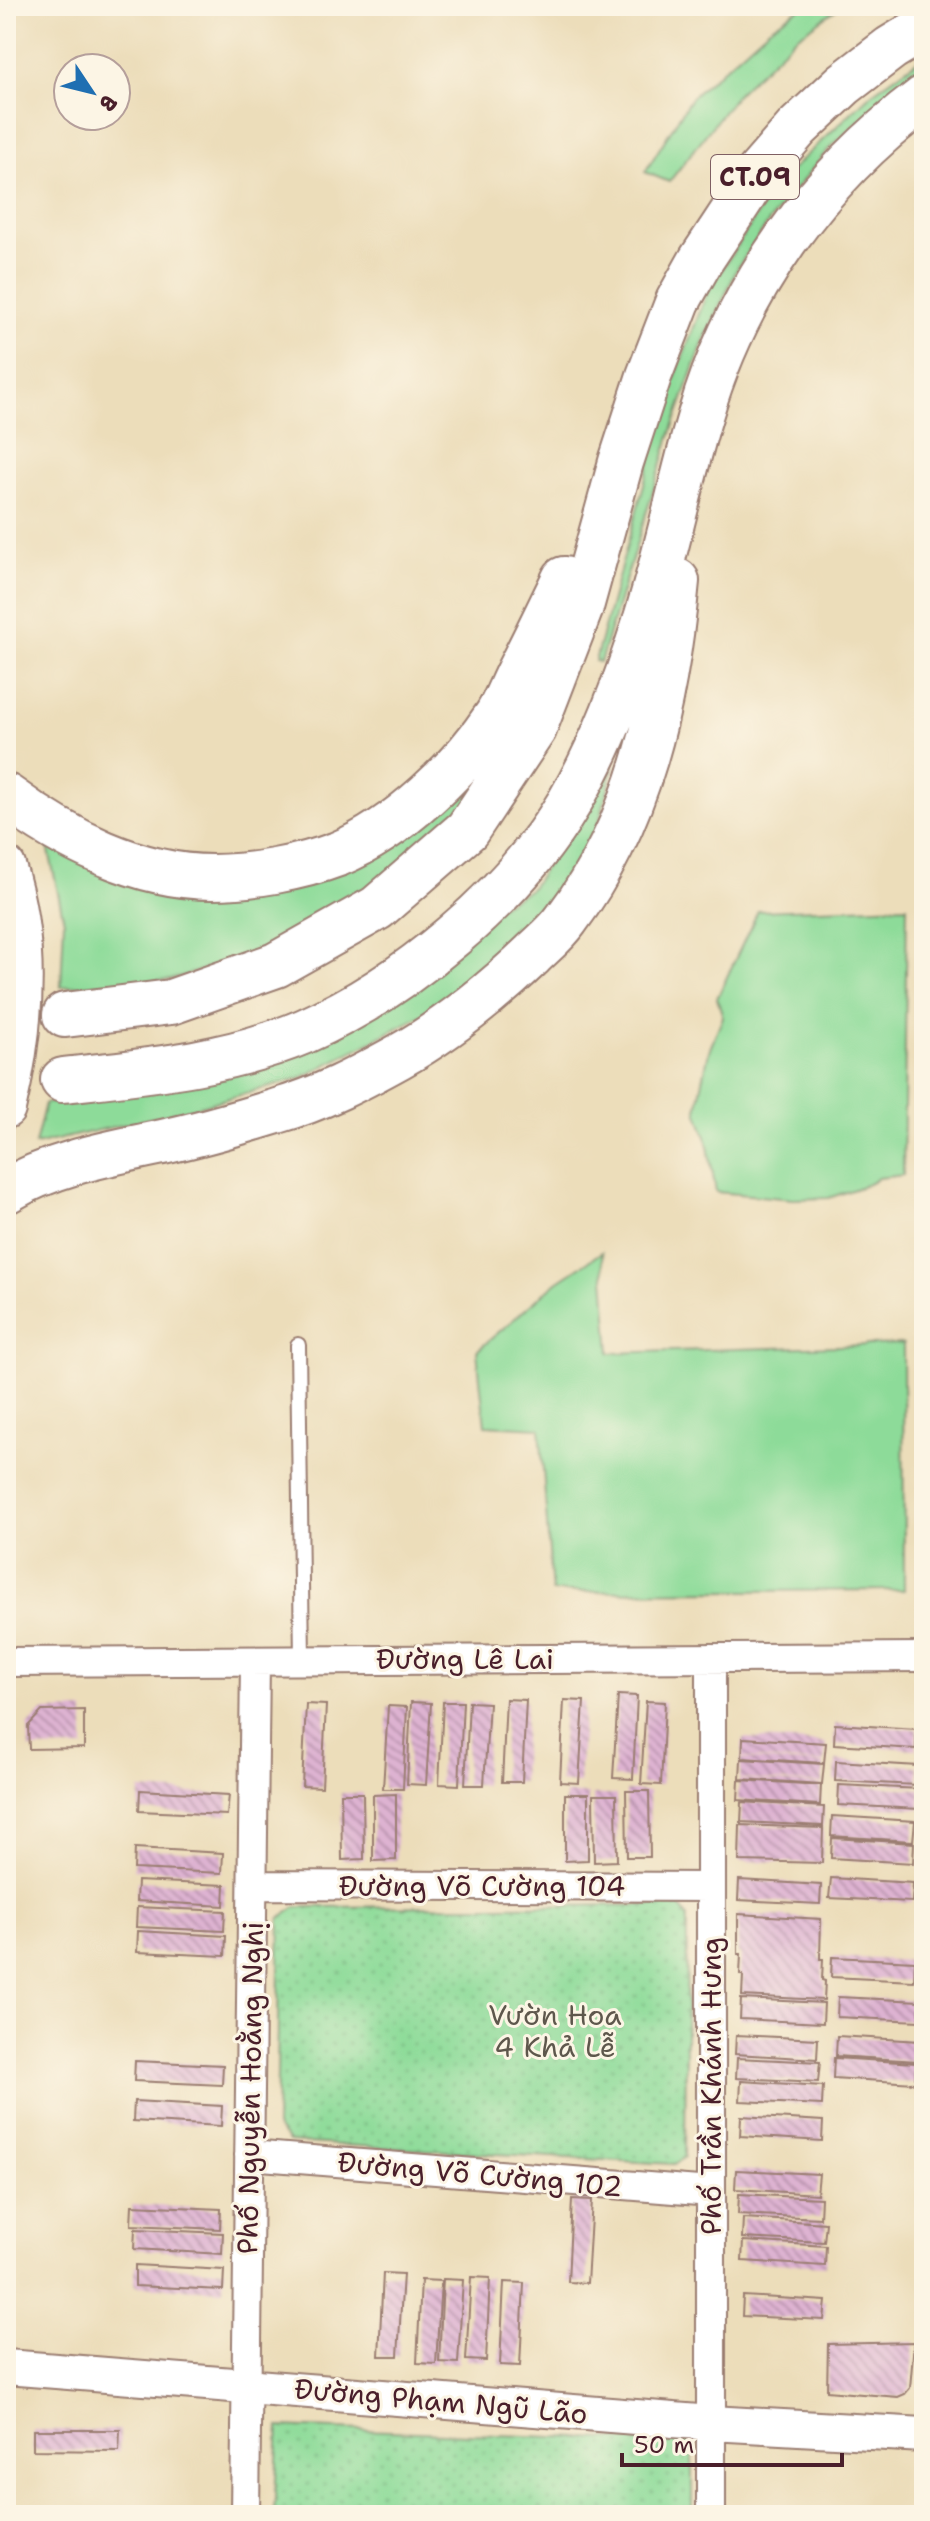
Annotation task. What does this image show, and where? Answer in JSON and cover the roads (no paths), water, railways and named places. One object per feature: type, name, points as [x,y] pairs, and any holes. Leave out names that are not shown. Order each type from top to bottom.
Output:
[{"type":"highway","name":"CT.09","points":[[621,462],[678,301],[759,172],[834,92],[891,48],[924,28]]},
{"type":"highway","name":"CT.09","points":[[688,463],[699,418],[734,323],[764,271],[799,219],[843,170],[882,129],[924,98]]},
{"type":"highway","points":[[6,796],[59,832],[85,845],[152,868],[186,875],[213,877],[265,871],[339,853],[408,811],[470,750],[497,714],[621,462]]},
{"type":"highway","points":[[65,1015],[171,1002],[276,965],[377,908],[467,830],[534,729],[581,607],[621,462]]},
{"type":"highway","points":[[63,1080],[182,1066],[303,1032],[373,995],[415,967],[496,895],[539,845],[567,806],[596,754],[643,628],[688,463]]},
{"type":"highway","points":[[6,1191],[70,1163],[185,1137],[305,1103],[367,1074],[441,1032],[502,984],[565,922],[619,829],[640,781],[653,735],[672,641],[688,463]]},
{"type":"main road","points":[[6,866],[13,888],[22,944],[22,986],[17,1061],[6,1109]]},
{"type":"street","name":"Đường Lê Lai","points":[[6,1662],[924,1657]]},
{"type":"street","name":"Phố Trần Khánh Hưng","points":[[711,1658],[711,2515]]},
{"type":"street","name":"Phố Nguyễn Hoằng Nghị","points":[[245,2515],[255,1661]]},
{"type":"street","name":"Đường Võ Cường 104","points":[[253,1885],[711,1887]]},
{"type":"street","name":"Đường Võ Cường 102","points":[[249,2155],[711,2192]]},
{"type":"street","name":"Đường Phạm Ngũ Lão","points":[[6,2367],[711,2423],[924,2435]]},
{"type":"lane","points":[[298,1345],[302,1661]]},
{"type":"park label","name":"Vườn Hoa 4 Khả Lễ","points":[[555,2031]]}]
